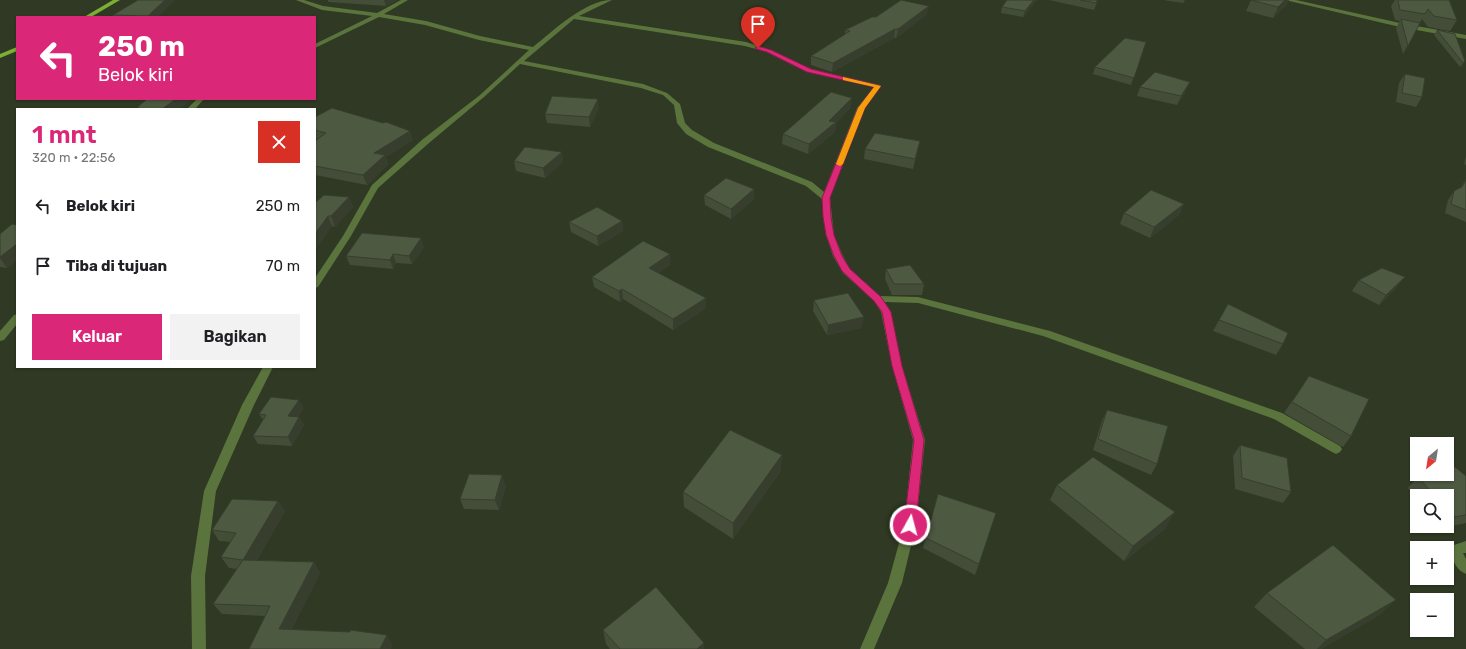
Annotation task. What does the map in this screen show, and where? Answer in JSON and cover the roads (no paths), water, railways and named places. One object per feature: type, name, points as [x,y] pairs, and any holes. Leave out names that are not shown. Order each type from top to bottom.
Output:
[{"type":"main road","points":[[89,16],[117,0]]},
{"type":"main road","points":[[0,56],[16,49]]},
{"type":"street","points":[[299,0],[322,8],[426,23],[479,38],[533,49]]},
{"type":"street","points":[[316,46],[405,0]]},
{"type":"street","points":[[316,283],[347,236],[375,187],[426,141],[482,96],[533,49],[573,17],[609,0]]},
{"type":"street","points":[[1288,0],[1400,26],[1466,37]]},
{"type":"street","points":[[573,17],[746,44],[769,51],[809,71],[878,86],[861,108],[826,198],[830,235],[838,256],[846,271],[878,299],[886,312],[897,366],[919,440],[910,525],[895,583],[867,649]]},
{"type":"street","points":[[519,62],[644,86],[665,94],[677,104],[681,123],[689,132],[717,148],[810,184],[826,198]]},
{"type":"street","points":[[192,108],[200,100]]},
{"type":"street","points":[[878,299],[918,300],[1046,333],[1278,416],[1336,449]]},
{"type":"street","points":[[0,338],[16,318]]},
{"type":"street","points":[[199,649],[198,576],[210,491],[248,405],[267,368]]},
{"type":"street","points":[[1466,547],[1459,549],[1456,552],[1461,563],[1466,568]]}]
